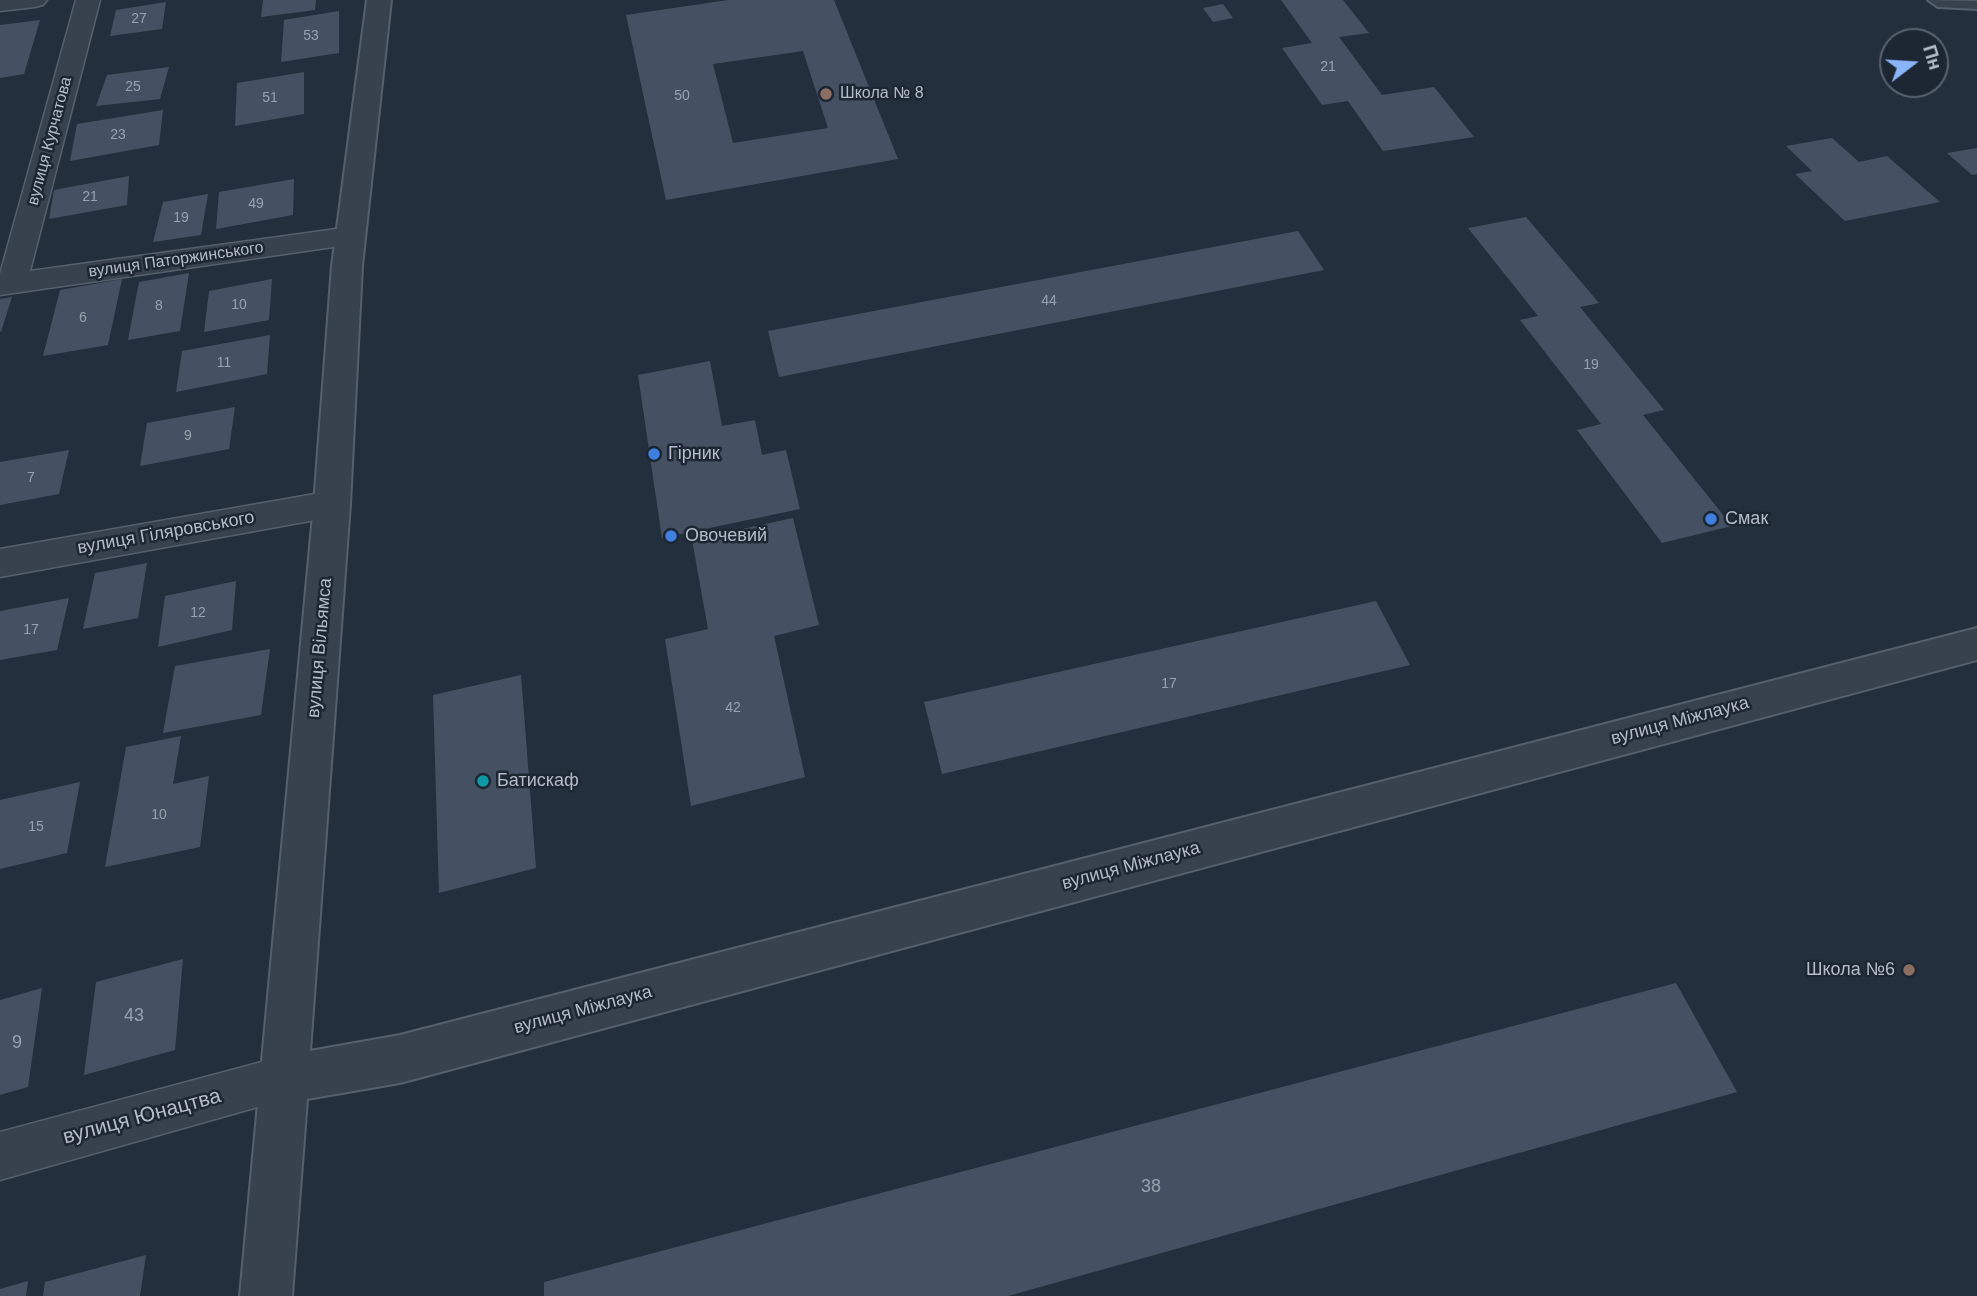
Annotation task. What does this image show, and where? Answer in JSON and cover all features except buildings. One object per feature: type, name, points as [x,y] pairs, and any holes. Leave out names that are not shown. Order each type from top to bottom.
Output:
[{"type":"street","points":[[0,4],[35,0]]},
{"type":"street","name":"вулиця Курчатова","points":[[6,284],[88,0]]},
{"type":"street","name":"вулиця Вільямса","points":[[266,1296],[332,504],[351,236],[379,0]]},
{"type":"street","name":"вулиця Паторжинського","points":[[6,284],[351,236]]},
{"type":"street","name":"вулиця Гіляровського","points":[[0,563],[332,504]]},
{"type":"street","name":"вулиця Міжлаука","points":[[284,1079],[412,1056],[1977,645]]},
{"type":"street","name":"вулиця Юнацтва","points":[[0,1156],[284,1079]]},
{"type":"lane","points":[[1934,0],[1938,3],[1977,5]]},
{"type":"place","name":"Школа № 8","points":[[826,94]]},
{"type":"place","name":"Гірник","points":[[654,454]]},
{"type":"place","name":"Смак","points":[[1711,519]]},
{"type":"place","name":"Овочевий","points":[[671,536]]},
{"type":"place","name":"Батискаф","points":[[483,781]]},
{"type":"place","name":"Школа №6","points":[[1909,970]]}]
